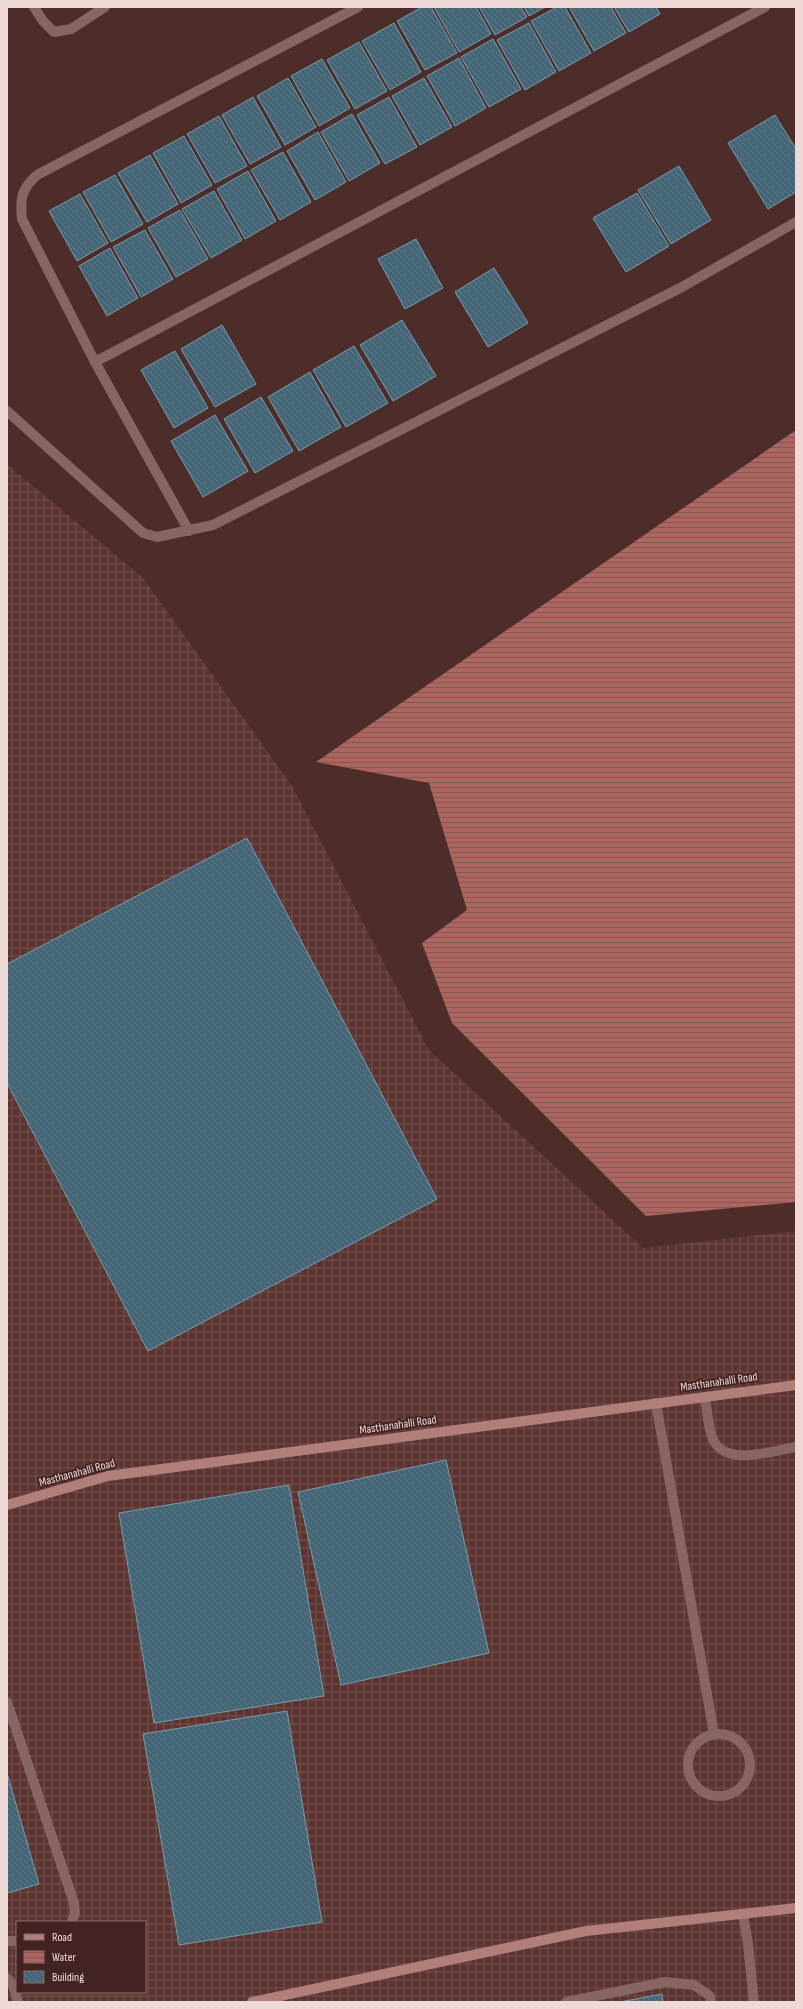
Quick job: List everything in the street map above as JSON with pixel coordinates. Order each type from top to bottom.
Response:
[{"type":"street","points":[[34,7],[54,32],[71,29],[105,7]]},
{"type":"street","points":[[189,531],[95,362],[22,219],[21,201],[27,184],[37,175],[358,7]]},
{"type":"street","points":[[95,362],[765,7]]},
{"type":"street","points":[[7,411],[143,533],[157,537],[189,531],[213,525],[675,290],[796,222]]},
{"type":"street","name":"Masthanahalli Road","points":[[7,1505],[108,1476],[796,1385]]},
{"type":"street","points":[[704,1397],[712,1437],[722,1451],[738,1456],[796,1446]]},
{"type":"street","points":[[656,1403],[714,1734]]},
{"type":"street","points":[[7,1702],[74,1903],[76,1913],[72,1921]]},
{"type":"street","points":[[714,1734],[733,1738],[741,1744],[746,1752],[749,1762],[749,1771],[740,1788],[732,1794],[711,1796],[701,1791],[694,1784],[689,1774],[688,1764],[690,1753],[700,1741],[714,1734]]},
{"type":"street","points":[[252,2002],[586,1931],[796,1908]]},
{"type":"street","points":[[743,1914],[748,1944],[754,2002]]},
{"type":"street","points":[[7,1978],[13,1984],[18,2002]]},
{"type":"street","points":[[566,2002],[665,1982],[694,1985],[710,1996],[711,2002]]},
{"type":"shaded area","points":[[7,464],[143,578],[292,786],[429,1050],[643,1248],[796,1231],[796,2002],[7,2002]]},
{"type":"water","points":[[796,430],[796,1202],[646,1216],[452,1023],[422,943],[467,910],[429,783],[316,762]]},
{"type":"building","points":[[422,7],[431,7],[457,53],[425,70],[397,21]]},
{"type":"building","points":[[434,7],[476,7],[491,34],[459,52]]},
{"type":"building","points":[[479,7],[521,7],[527,17],[495,35]]},
{"type":"building","points":[[524,7],[545,7],[529,16]]},
{"type":"building","points":[[557,7],[565,7],[591,53],[559,71],[531,21]]},
{"type":"building","points":[[569,7],[611,7],[626,33],[594,51]]},
{"type":"building","points":[[614,7],[656,7],[660,14],[629,32]]},
{"type":"building","points":[[394,23],[421,72],[390,90],[362,41]]},
{"type":"building","points":[[529,23],[556,72],[525,90],[497,40]]},
{"type":"building","points":[[493,39],[521,89],[489,107],[461,57]]},
{"type":"building","points":[[359,42],[387,91],[355,109],[327,60]]},
{"type":"building","points":[[459,58],[486,108],[455,126],[427,76]]},
{"type":"building","points":[[322,59],[350,108],[319,126],[291,76]]},
{"type":"building","points":[[288,78],[316,127],[285,145],[257,96]]},
{"type":"building","points":[[424,78],[452,127],[420,145],[392,96]]},
{"type":"building","points":[[253,97],[281,147],[250,164],[222,115]]},
{"type":"building","points":[[389,97],[417,147],[385,164],[357,115]]},
{"type":"building","points":[[352,114],[380,163],[349,181],[321,132]]},
{"type":"building","points":[[775,115],[796,149],[796,192],[768,209],[728,143]]},
{"type":"building","points":[[219,116],[247,166],[215,183],[187,134]]},
{"type":"building","points":[[318,132],[346,182],[315,200],[287,151]]},
{"type":"building","points":[[184,136],[212,185],[181,203],[153,153]]},
{"type":"building","points":[[283,152],[311,202],[280,220],[251,170]]},
{"type":"building","points":[[150,155],[178,204],[147,222],[118,173]]},
{"type":"building","points":[[679,166],[711,220],[671,244],[638,190]]},
{"type":"building","points":[[248,171],[276,221],[245,239],[217,189]]},
{"type":"building","points":[[115,175],[143,224],[111,242],[83,192]]},
{"type":"building","points":[[214,191],[242,240],[211,258],[182,209]]},
{"type":"building","points":[[637,193],[669,246],[626,272],[593,218]]},
{"type":"building","points":[[80,194],[108,243],[77,261],[49,211]]},
{"type":"building","points":[[180,210],[208,259],[176,277],[148,228]]},
{"type":"building","points":[[145,230],[173,279],[141,297],[113,247]]},
{"type":"building","points":[[416,239],[443,288],[405,309],[378,259]]},
{"type":"building","points":[[110,248],[138,298],[107,316],[79,266]]},
{"type":"building","points":[[494,268],[528,323],[488,347],[455,292]]},
{"type":"building","points":[[402,320],[436,376],[393,401],[360,345]]},
{"type":"building","points":[[222,325],[256,384],[215,407],[181,349]]},
{"type":"building","points":[[354,346],[388,403],[346,427],[313,370]]},
{"type":"building","points":[[175,351],[208,408],[174,428],[141,370]]},
{"type":"building","points":[[310,372],[341,427],[299,451],[268,397]]},
{"type":"building","points":[[261,397],[293,451],[255,473],[224,419]]},
{"type":"building","points":[[215,415],[248,471],[203,497],[171,441]]},
{"type":"building","points":[[247,838],[437,1199],[148,1351],[7,1083],[7,964]]},
{"type":"building","points":[[446,1460],[489,1653],[341,1685],[298,1492]]},
{"type":"building","points":[[289,1485],[324,1696],[154,1723],[119,1513]]},
{"type":"building","points":[[287,1711],[322,1922],[179,1945],[143,1734]]},
{"type":"building","points":[[7,1773],[39,1884],[7,1893]]},
{"type":"building","points":[[662,1994],[663,2002],[620,2002]]}]
